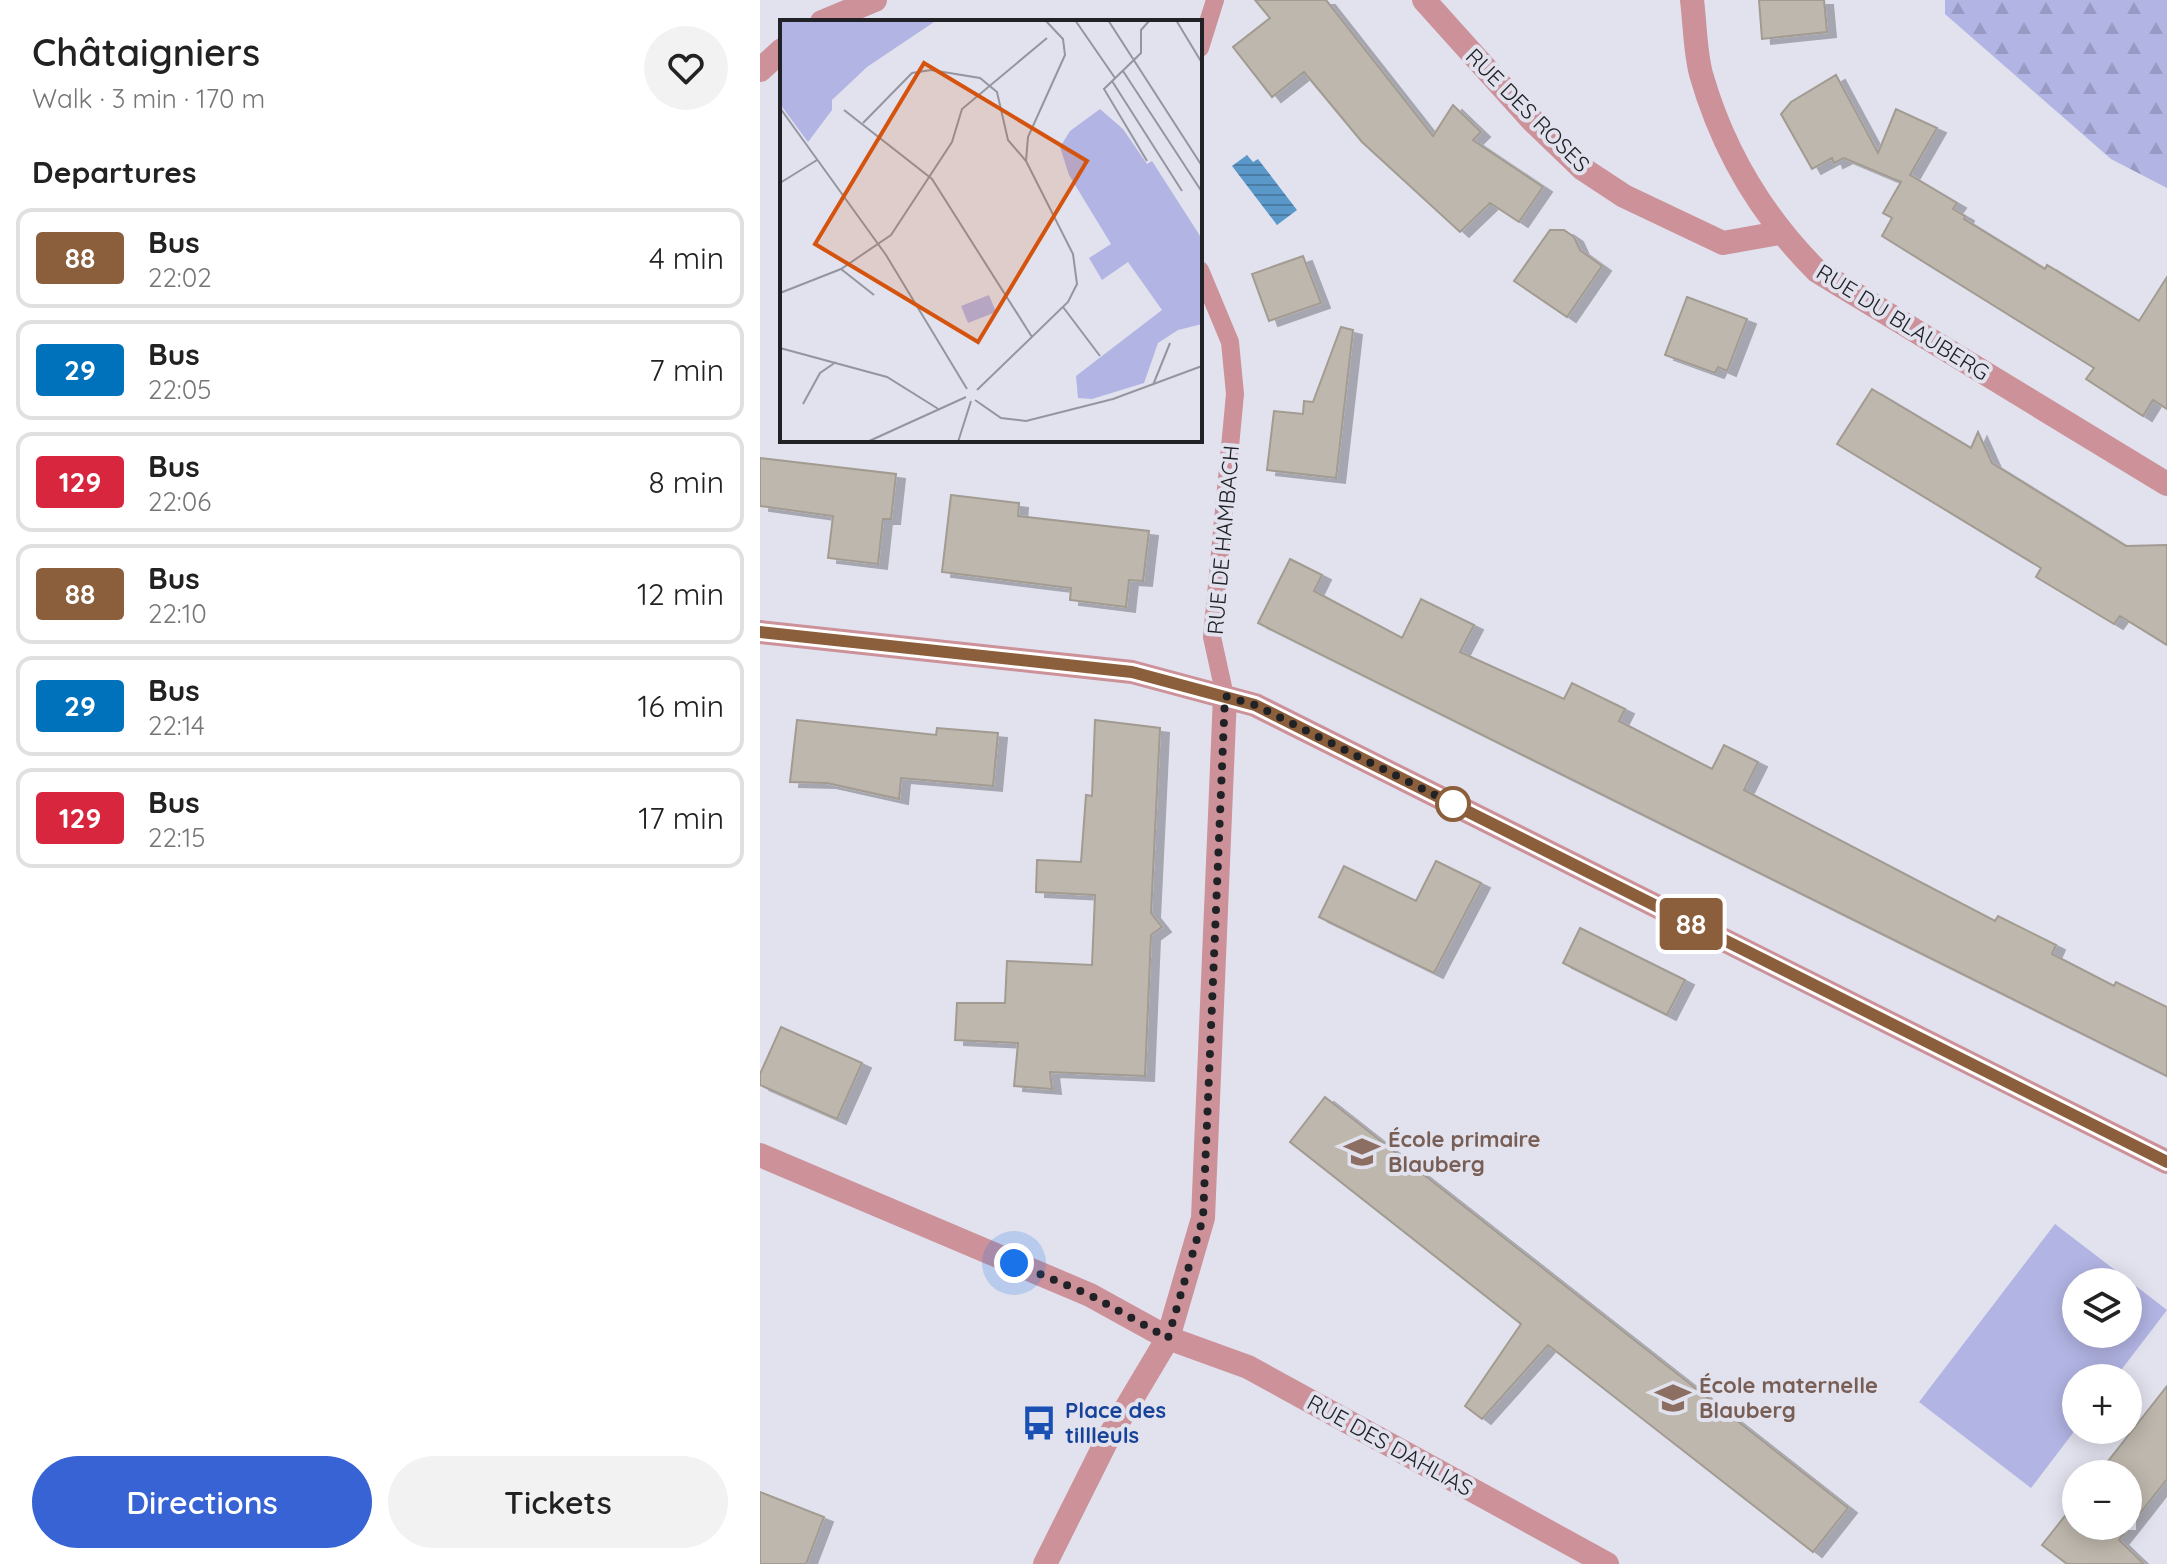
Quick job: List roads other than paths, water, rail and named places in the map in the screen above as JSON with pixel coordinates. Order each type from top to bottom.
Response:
[{"type":"street","points":[[827,20],[875,0]]},
{"type":"street","name":"RUE DES ROSES","points":[[1424,0],[1532,120],[1583,169],[1624,196],[1723,243],[1779,233]]},
{"type":"street","name":"RUE DU BLAUBERG","points":[[1692,0],[1701,72],[1738,171],[1779,233],[1817,271],[2167,484]]},
{"type":"street","points":[[760,70],[780,52]]},
{"type":"street","points":[[760,632],[1132,672],[1255,705],[2167,1162]]},
{"type":"street","name":"RUE DE HAMBACH","points":[[1045,1564],[1106,1442],[1168,1338],[1203,1218],[1225,696]]},
{"type":"street","name":"RUE DES DAHLIAS","points":[[760,1155],[1090,1295],[1168,1338],[1248,1367],[1607,1564]]},
{"type":"lane","points":[[1202,42],[1215,0]]},
{"type":"lane","name":"RUE DE HAMBACH","points":[[1202,275],[1230,342],[1235,394],[1212,637],[1225,696]]},
{"type":"place","name":"École primaire Blauberg","points":[[1362,1152]]},
{"type":"place","name":"École maternelle Blauberg","points":[[1673,1398]]},
{"type":"place","name":"Place des tillleuls","points":[[1039,1423]]}]
